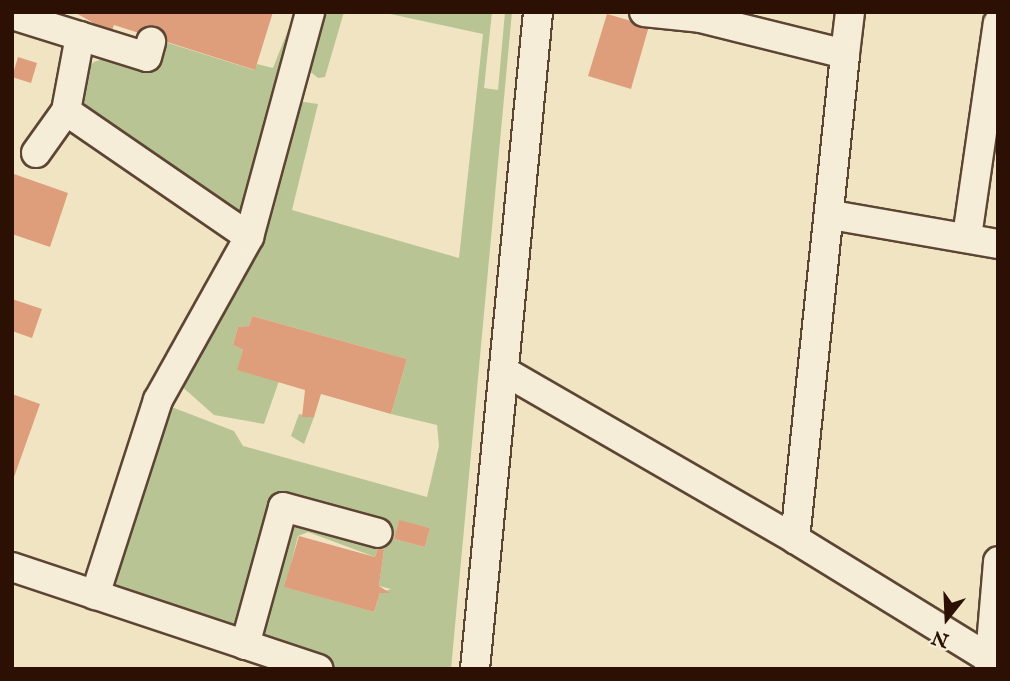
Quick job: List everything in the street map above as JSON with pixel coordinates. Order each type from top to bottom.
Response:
[{"type":"street","points":[[94,595],[158,400],[249,237],[310,12]]},
{"type":"street","points":[[475,669],[538,12]]},
{"type":"street","points":[[644,12],[700,18],[845,54]]},
{"type":"street","points":[[795,539],[832,215],[850,12]]},
{"type":"street","points":[[13,14],[120,40],[147,57],[151,41]]},
{"type":"street","points":[[967,237],[998,23]]},
{"type":"street","points":[[36,153],[66,111],[74,29]]},
{"type":"street","points":[[66,111],[249,237]]},
{"type":"street","points":[[832,215],[998,244]]},
{"type":"street","points":[[504,371],[795,539],[991,665],[998,561]]},
{"type":"street","points":[[245,645],[283,507],[378,533]]},
{"type":"street","points":[[12,567],[318,669]]},
{"type":"green space","points":[[320,12],[344,12],[325,77],[318,78],[306,68]]},
{"type":"green space","points":[[381,12],[492,12],[484,88],[498,90],[505,12],[512,12],[451,669],[338,669],[113,590],[110,580],[171,397],[297,101],[318,104],[292,210],[459,258],[483,34]],"holes":[[[252,316],[407,359],[391,414],[437,425],[439,446],[427,497],[243,446],[234,431],[169,406],[178,383],[214,415],[264,424],[279,381],[238,370],[243,350],[233,345],[238,327],[249,326]],[[399,521],[430,528],[425,547],[394,539]],[[308,532],[375,557],[378,548],[384,550],[379,586],[391,589],[380,593],[374,612],[285,587],[298,536]]]},
{"type":"green space","points":[[290,25],[293,31],[242,218],[82,113],[76,92],[82,72],[94,62],[159,40],[254,70],[257,64],[273,68]]},
{"type":"green space","points":[[299,414],[314,417],[304,444],[291,436]]},
{"type":"building","points":[[74,12],[273,12],[255,70],[114,25],[111,33]]},
{"type":"building","points":[[607,14],[649,26],[631,89],[588,76]]},
{"type":"building","points":[[18,57],[37,63],[31,83],[12,77]]},
{"type":"building","points":[[14,174],[68,193],[50,247],[12,234]]},
{"type":"building","points":[[12,299],[42,309],[32,338],[12,331]]},
{"type":"building","points":[[252,316],[407,359],[391,414],[321,394],[314,417],[302,417],[305,390],[237,370],[243,350],[233,345],[238,327],[249,326]]},
{"type":"building","points":[[12,394],[40,404],[13,480],[12,480]]},
{"type":"building","points":[[399,520],[430,528],[425,547],[394,539]]},
{"type":"building","points":[[299,536],[375,557],[378,548],[384,550],[379,586],[390,593],[380,593],[374,612],[284,587]]}]
